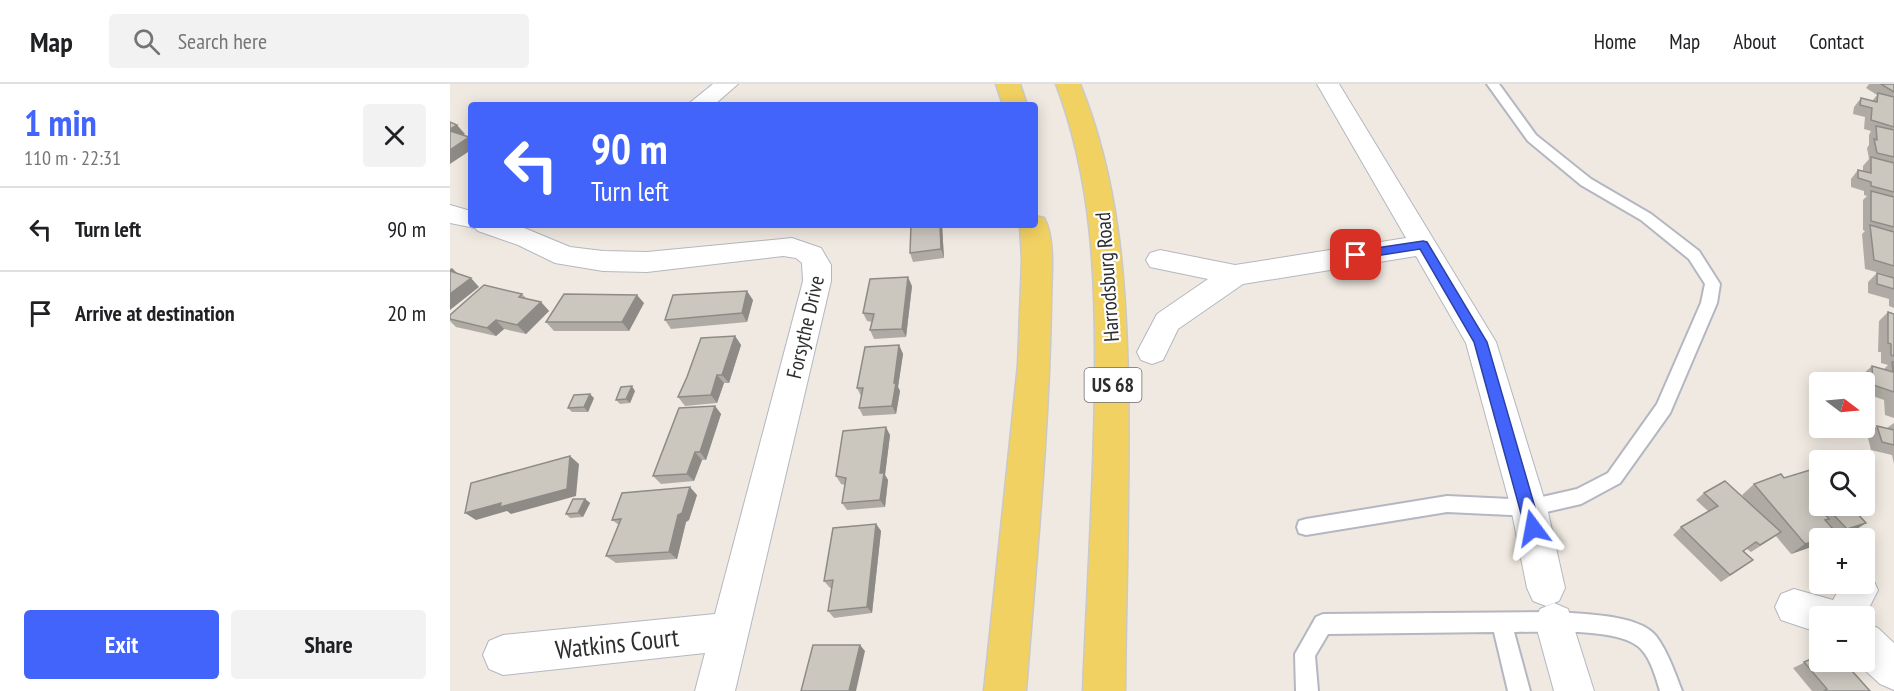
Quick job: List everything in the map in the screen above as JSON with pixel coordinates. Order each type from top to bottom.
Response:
[{"type":"main road","points":[[1008,84],[1014,102]]},
{"type":"main road","name":"Harrodsburg Road","points":[[1068,84],[1084,120],[1096,164],[1106,235],[1113,365],[1112,485],[1104,691]]},
{"type":"main road","points":[[1005,691],[1034,364],[1037,260],[1034,228]]},
{"type":"street","points":[[703,102],[726,84]]},
{"type":"street","points":[[1328,84],[1481,342],[1529,507],[1550,605],[1574,691]]},
{"type":"street","points":[[450,214],[468,219]]},
{"type":"street","name":"Forsythe Drive","points":[[512,228],[536,231],[565,256],[603,261],[647,262],[783,247],[804,250],[815,257],[819,268],[817,281],[715,691]]},
{"type":"street","points":[[1160,260],[1235,275],[1423,245]]},
{"type":"street","points":[[1152,352],[1167,322],[1235,275]]},
{"type":"street","name":"Watkins Court","points":[[503,654],[731,631]]},
{"type":"street","points":[[1875,652],[1894,670]]},
{"type":"lane","points":[[1306,526],[1447,504],[1529,507],[1581,496],[1614,478],[1664,408],[1708,303],[1713,284],[1694,255],[1646,217],[1586,182],[1532,138],[1493,84]]},
{"type":"lane","points":[[1307,691],[1305,654],[1323,624],[1502,623],[1550,605],[1620,627],[1648,641],[1663,669],[1671,691]]},
{"type":"lane","points":[[1502,623],[1519,691]]},
{"type":"building","points":[[1881,84],[1894,84],[1894,92]]},
{"type":"building","points":[[1878,93],[1894,97],[1894,127],[1871,120],[1872,108],[1860,105],[1861,98],[1877,102]]},
{"type":"building","points":[[450,122],[457,125],[450,129]]},
{"type":"building","points":[[1876,126],[1894,130],[1894,157],[1877,153],[1874,139],[1877,140]]},
{"type":"building","points":[[450,131],[468,137],[468,138],[450,150]]},
{"type":"building","points":[[1871,157],[1894,163],[1894,192],[1871,186],[1871,182],[1858,178],[1858,170],[1871,173]]},
{"type":"building","points":[[1871,191],[1894,197],[1894,227],[1871,221]]},
{"type":"building","points":[[1870,225],[1894,232],[1894,266],[1874,260]]},
{"type":"building","points":[[911,228],[940,228],[941,249],[910,253]]},
{"type":"building","points":[[450,271],[471,278],[450,294]]},
{"type":"building","points":[[1877,273],[1894,278],[1894,289],[1877,284]]},
{"type":"building","points":[[908,277],[902,329],[870,330],[874,314],[863,313],[870,279]]},
{"type":"building","points":[[484,285],[522,294],[519,297],[541,302],[517,325],[496,320],[487,328],[450,319],[450,315]]},
{"type":"building","points":[[747,291],[742,313],[665,320],[673,295]]},
{"type":"building","points":[[564,294],[637,295],[622,322],[546,322]]},
{"type":"building","points":[[1888,312],[1894,314],[1894,356],[1891,355],[1891,344],[1888,343]]},
{"type":"building","points":[[735,336],[722,375],[717,375],[711,395],[678,397],[701,338]]},
{"type":"building","points":[[899,345],[892,406],[859,408],[863,388],[857,388],[865,347]]},
{"type":"building","points":[[1892,362],[1894,362],[1894,392],[1875,386],[1875,372],[1872,372],[1872,366],[1893,372]]},
{"type":"building","points":[[632,386],[626,399],[616,400],[621,387]]},
{"type":"building","points":[[590,394],[584,407],[568,408],[574,395]]},
{"type":"building","points":[[715,406],[700,452],[695,452],[687,474],[653,476],[679,408]]},
{"type":"building","points":[[1877,426],[1894,430],[1894,445],[1882,442]]},
{"type":"building","points":[[886,427],[880,473],[884,473],[880,500],[842,503],[846,478],[836,476],[843,431]]},
{"type":"building","points":[[570,456],[567,489],[500,507],[501,503],[465,513],[471,483]]},
{"type":"building","points":[[1809,470],[1809,516],[1826,516],[1829,519],[1825,520],[1832,528],[1809,528],[1809,543],[1805,544],[1754,484],[1781,474],[1784,478]]},
{"type":"building","points":[[1725,481],[1781,532],[1760,545],[1756,542],[1743,551],[1753,560],[1730,575],[1681,527],[1718,506],[1704,493]]},
{"type":"building","points":[[690,487],[682,513],[678,515],[669,552],[606,556],[621,519],[612,520],[622,493]]},
{"type":"building","points":[[573,499],[585,499],[578,513],[566,514]]},
{"type":"building","points":[[1835,516],[1860,516],[1866,523],[1850,528],[1846,528]]},
{"type":"building","points":[[876,524],[867,607],[828,611],[833,580],[824,581],[833,528]]},
{"type":"building","points":[[813,645],[860,645],[849,691],[801,691]]},
{"type":"building","points":[[1813,672],[1853,672],[1870,691],[1824,691],[1827,689]]},
{"type":"route","points":[[1356,255],[1423,245],[1481,342],[1529,507],[1533,528]]}]
